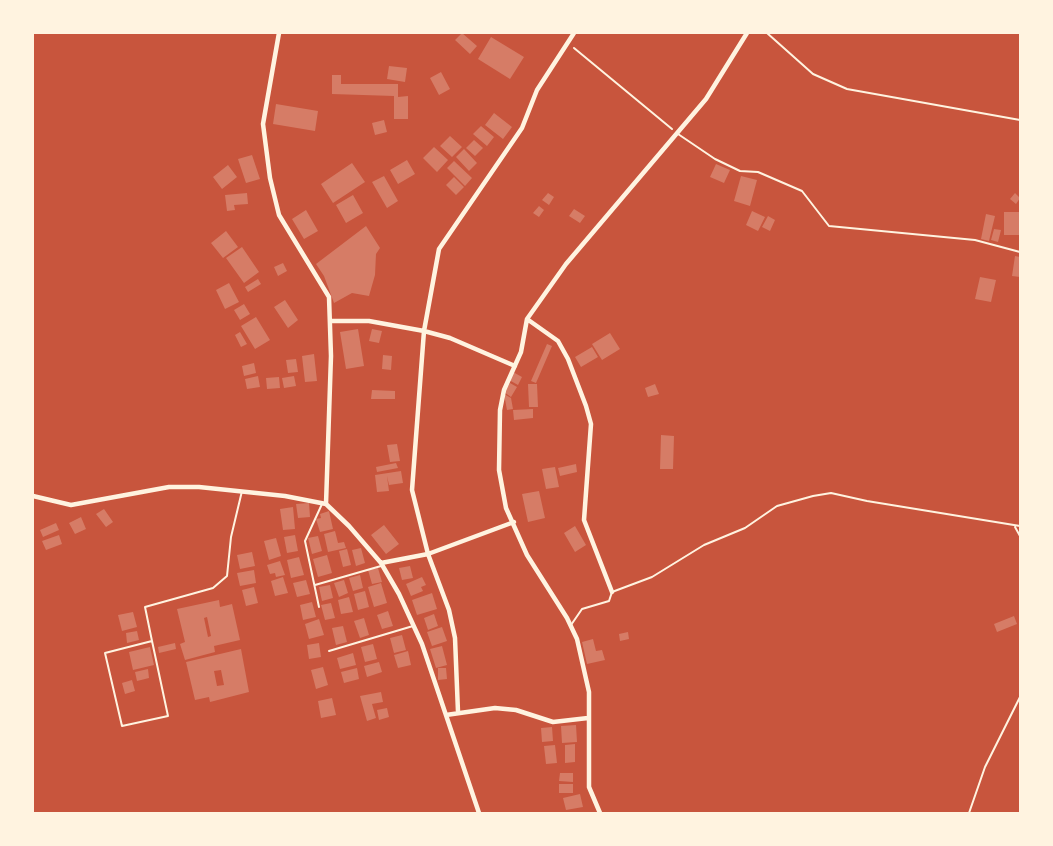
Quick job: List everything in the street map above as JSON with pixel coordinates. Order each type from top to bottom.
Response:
[{"type":"street","points":[[279,33],[263,124],[270,178],[279,215],[330,297],[324,504]]},
{"type":"street","points":[[458,712],[454,638],[449,610],[428,554],[412,490],[424,331],[439,249],[522,128],[537,90],[574,33]]},
{"type":"street","points":[[600,813],[589,787],[589,692],[577,639],[527,555],[506,508],[498,447],[500,410],[504,390],[521,352],[527,319],[566,264],[706,99],[747,33]]},
{"type":"street","points":[[527,319],[558,341],[568,359],[586,406],[591,424],[584,520],[612,592]]},
{"type":"street","points":[[331,321],[369,321],[424,331],[450,338],[515,366]]},
{"type":"street","points":[[33,496],[71,505],[169,487],[242,491],[324,504],[349,526],[381,564],[414,626],[479,813]]},
{"type":"street","points":[[381,564],[428,554],[514,522]]},
{"type":"street","points":[[446,715],[495,708],[516,710],[553,722],[588,718]]},
{"type":"lane","points":[[767,33],[813,74],[847,89],[1020,120]]},
{"type":"lane","points":[[678,134],[715,159],[740,171],[758,172],[802,191],[829,226],[975,240],[1020,252]]},
{"type":"lane","points":[[152,641],[105,653],[122,726],[168,716],[146,607],[213,588],[227,576],[231,537],[242,491]]},
{"type":"lane","points":[[570,625],[582,609],[609,602],[612,592],[652,577],[705,544],[745,528],[777,506],[831,493],[1015,527],[1020,526]]},
{"type":"lane","points":[[320,607],[304,541],[324,504]]},
{"type":"lane","points":[[1015,527],[1020,536]]},
{"type":"lane","points":[[315,585],[381,564]]},
{"type":"lane","points":[[329,651],[414,626]]},
{"type":"path","points":[[567,43],[678,134]]},
{"type":"path","points":[[969,813],[986,766],[1020,697]]},
{"type":"building","points":[[462,33],[477,46],[470,54],[455,40]]},
{"type":"building","points":[[491,37],[524,57],[510,79],[478,59]]},
{"type":"building","points":[[389,66],[407,68],[405,82],[387,79]]},
{"type":"building","points":[[441,72],[450,89],[439,95],[430,78]]},
{"type":"building","points":[[332,75],[341,75],[341,84],[398,84],[398,97],[408,96],[408,119],[394,119],[394,96],[332,94]]},
{"type":"building","points":[[276,104],[318,111],[315,131],[273,124]]},
{"type":"building","points":[[494,113],[512,127],[503,139],[485,125]]},
{"type":"building","points":[[384,120],[387,132],[375,135],[372,123]]},
{"type":"building","points":[[481,126],[494,137],[487,146],[473,134]]},
{"type":"building","points":[[450,136],[462,147],[452,157],[440,146]]},
{"type":"building","points":[[474,140],[483,148],[475,156],[466,148]]},
{"type":"building","points":[[434,147],[448,160],[437,172],[423,158]]},
{"type":"building","points":[[464,149],[477,163],[469,171],[456,157]]},
{"type":"building","points":[[252,155],[260,179],[246,183],[238,159]]},
{"type":"building","points":[[407,160],[415,174],[398,184],[390,170]]},
{"type":"building","points":[[454,161],[472,178],[465,186],[447,168]]},
{"type":"building","points":[[352,163],[365,182],[333,203],[321,184]]},
{"type":"building","points":[[716,164],[730,170],[724,183],[710,177]]},
{"type":"building","points":[[228,165],[237,177],[222,189],[213,177]]},
{"type":"building","points":[[384,176],[398,201],[387,208],[372,182]]},
{"type":"building","points":[[741,176],[757,180],[750,206],[734,201]]},
{"type":"building","points":[[454,177],[464,187],[456,195],[446,185]]},
{"type":"building","points":[[247,193],[248,204],[234,205],[235,210],[227,211],[225,195]]},
{"type":"building","points":[[548,193],[554,197],[549,205],[542,200]]},
{"type":"building","points":[[1015,193],[1020,198],[1016,204],[1010,199]]},
{"type":"building","points":[[353,195],[363,213],[346,223],[336,205]]},
{"type":"building","points":[[539,206],[544,210],[539,217],[533,213]]},
{"type":"building","points":[[574,209],[585,216],[580,223],[569,216]]},
{"type":"building","points":[[306,210],[318,231],[304,239],[292,219]]},
{"type":"building","points":[[752,211],[765,217],[758,231],[746,225]]},
{"type":"building","points":[[1004,212],[1020,212],[1020,235],[1004,235]]},
{"type":"building","points":[[986,214],[995,216],[989,241],[981,239]]},
{"type":"building","points":[[768,216],[775,220],[770,231],[762,227]]},
{"type":"building","points":[[366,226],[380,248],[376,254],[375,275],[369,296],[352,293],[334,303],[324,276],[316,264]]},
{"type":"building","points":[[994,229],[1001,230],[998,242],[991,240]]},
{"type":"building","points":[[226,231],[238,247],[223,258],[211,243]]},
{"type":"building","points":[[242,247],[259,272],[244,283],[226,258]]},
{"type":"building","points":[[1015,256],[1020,257],[1020,277],[1012,276]]},
{"type":"building","points":[[283,263],[287,271],[278,276],[274,267]]},
{"type":"building","points":[[980,277],[996,280],[991,302],[975,299]]},
{"type":"building","points":[[258,279],[261,284],[248,292],[245,287]]},
{"type":"building","points":[[229,283],[239,302],[225,309],[216,290]]},
{"type":"building","points":[[285,300],[298,320],[288,328],[274,307]]},
{"type":"building","points":[[244,304],[250,314],[240,320],[234,310]]},
{"type":"building","points":[[256,317],[270,340],[255,349],[241,326]]},
{"type":"building","points":[[358,329],[364,366],[346,369],[340,332]]},
{"type":"building","points":[[372,329],[382,331],[379,343],[369,341]]},
{"type":"building","points":[[240,332],[247,344],[241,347],[235,335]]},
{"type":"building","points":[[610,333],[620,349],[602,360],[592,344]]},
{"type":"building","points":[[547,344],[552,346],[536,383],[531,381]]},
{"type":"building","points":[[592,347],[598,357],[581,367],[575,357]]},
{"type":"building","points":[[314,354],[317,381],[305,382],[302,356]]},
{"type":"building","points":[[383,355],[392,356],[391,370],[382,369]]},
{"type":"building","points":[[296,359],[298,372],[288,373],[286,360]]},
{"type":"building","points":[[254,363],[256,373],[244,376],[242,366]]},
{"type":"building","points":[[513,372],[522,377],[518,385],[509,380]]},
{"type":"building","points":[[258,376],[260,387],[247,389],[245,379]]},
{"type":"building","points":[[294,376],[296,386],[284,388],[282,378]]},
{"type":"building","points":[[279,377],[280,388],[267,389],[266,378]]},
{"type":"building","points":[[510,383],[517,387],[511,397],[504,392]]},
{"type":"building","points":[[528,384],[537,384],[538,407],[529,407]]},
{"type":"building","points":[[655,384],[659,394],[648,397],[645,388]]},
{"type":"building","points":[[372,390],[395,391],[395,399],[371,399]]},
{"type":"building","points":[[504,394],[511,398],[513,409],[507,410]]},
{"type":"building","points":[[533,409],[533,418],[514,420],[513,410]]},
{"type":"building","points":[[661,435],[674,436],[673,469],[660,469]]},
{"type":"building","points":[[397,444],[400,461],[390,462],[387,445]]},
{"type":"building","points":[[396,463],[398,468],[377,472],[376,467]]},
{"type":"building","points":[[576,464],[577,472],[560,476],[558,468]]},
{"type":"building","points":[[555,467],[559,487],[546,489],[542,469]]},
{"type":"building","points":[[401,471],[403,483],[389,485],[387,476],[389,491],[377,492],[375,475]]},
{"type":"building","points":[[539,491],[545,518],[528,522],[522,494]]},
{"type":"building","points":[[309,503],[310,517],[298,518],[296,504]]},
{"type":"building","points":[[293,507],[295,529],[283,530],[280,509]]},
{"type":"building","points":[[104,509],[113,522],[106,527],[96,514]]},
{"type":"building","points":[[329,511],[333,529],[320,532],[316,519],[321,518],[320,514]]},
{"type":"building","points":[[81,517],[86,529],[75,534],[69,523]]},
{"type":"building","points":[[56,523],[59,530],[43,537],[40,530]]},
{"type":"building","points":[[384,525],[399,544],[386,554],[371,535]]},
{"type":"building","points":[[575,526],[586,545],[575,552],[564,533]]},
{"type":"building","points":[[335,531],[338,543],[344,542],[346,548],[328,552],[324,534]]},
{"type":"building","points":[[59,535],[62,544],[46,550],[42,541]]},
{"type":"building","points":[[295,535],[298,551],[287,553],[284,537]]},
{"type":"building","points":[[318,536],[322,551],[312,554],[308,538]]},
{"type":"building","points":[[276,538],[281,556],[269,560],[264,541]]},
{"type":"building","points":[[361,548],[365,563],[356,566],[352,550]]},
{"type":"building","points":[[347,549],[351,565],[343,567],[339,551]]},
{"type":"building","points":[[252,552],[255,566],[240,569],[237,555]]},
{"type":"building","points":[[327,555],[332,573],[318,577],[313,559]]},
{"type":"building","points":[[299,557],[304,575],[291,578],[287,560]]},
{"type":"building","points":[[280,561],[285,575],[276,577],[275,573],[270,574],[267,565]]},
{"type":"building","points":[[410,566],[413,578],[402,580],[399,568]]},
{"type":"building","points":[[378,568],[382,582],[372,584],[368,570]]},
{"type":"building","points":[[254,570],[256,583],[240,586],[237,573]]},
{"type":"building","points":[[360,575],[363,588],[353,591],[349,578]]},
{"type":"building","points":[[283,577],[288,593],[275,596],[271,581]]},
{"type":"building","points":[[422,577],[426,585],[421,587],[423,591],[411,596],[406,584]]},
{"type":"building","points":[[306,580],[310,594],[297,597],[293,583]]},
{"type":"building","points":[[344,580],[348,593],[339,597],[334,583]]},
{"type":"building","points":[[381,583],[387,603],[374,607],[368,587]]},
{"type":"building","points":[[330,585],[333,598],[322,601],[319,587]]},
{"type":"building","points":[[254,587],[258,603],[246,606],[242,590]]},
{"type":"building","points":[[365,591],[369,607],[358,610],[354,594]]},
{"type":"building","points":[[432,593],[437,609],[417,615],[412,600]]},
{"type":"building","points":[[349,597],[353,612],[341,614],[338,600]]},
{"type":"building","points":[[219,600],[220,607],[232,604],[240,640],[214,646],[215,652],[185,660],[180,644],[185,642],[177,609]],"holes":[[[207,617],[211,636],[208,637],[204,618]]]},
{"type":"building","points":[[312,602],[316,617],[303,620],[300,605]]},
{"type":"building","points":[[331,603],[335,618],[325,620],[321,605]]},
{"type":"building","points":[[388,611],[393,626],[382,629],[377,615]]},
{"type":"building","points":[[133,612],[137,627],[122,631],[118,615]]},
{"type":"building","points":[[434,614],[438,626],[428,630],[424,618]]},
{"type":"building","points":[[1014,616],[1017,624],[997,632],[994,624]]},
{"type":"building","points":[[364,618],[369,635],[360,638],[354,621]]},
{"type":"building","points":[[319,619],[324,635],[309,639],[305,624]]},
{"type":"building","points":[[343,626],[347,642],[336,645],[332,628]]},
{"type":"building","points":[[442,627],[447,641],[432,646],[427,632]]},
{"type":"building","points":[[137,631],[139,640],[127,643],[126,633]]},
{"type":"building","points":[[628,632],[629,639],[620,641],[619,634]]},
{"type":"building","points":[[402,635],[406,650],[394,653],[390,638]]},
{"type":"building","points":[[593,639],[596,651],[602,650],[605,660],[587,664],[582,642]]},
{"type":"building","points":[[175,643],[176,649],[159,653],[158,647]]},
{"type":"building","points":[[319,643],[321,657],[309,659],[307,645]]},
{"type":"building","points":[[373,644],[377,659],[365,662],[361,647]]},
{"type":"building","points":[[442,646],[447,665],[436,668],[430,649]]},
{"type":"building","points":[[150,647],[154,665],[133,670],[129,652]]},
{"type":"building","points":[[241,649],[249,692],[210,702],[209,697],[195,700],[186,662]],"holes":[[[221,670],[224,685],[217,686],[214,671]]]},
{"type":"building","points":[[408,651],[411,665],[398,668],[394,655]]},
{"type":"building","points":[[353,653],[356,665],[340,669],[337,658]]},
{"type":"building","points":[[379,662],[382,672],[367,677],[364,666]]},
{"type":"building","points":[[323,667],[328,685],[316,689],[311,670]]},
{"type":"building","points":[[357,668],[359,679],[344,683],[341,672]]},
{"type":"building","points":[[438,668],[446,668],[447,679],[438,680]]},
{"type":"building","points":[[148,669],[149,678],[137,681],[135,672]]},
{"type":"building","points":[[132,680],[135,691],[125,694],[122,683]]},
{"type":"building","points":[[381,692],[383,702],[372,704],[376,718],[367,721],[360,696]]},
{"type":"building","points":[[332,698],[336,715],[321,718],[318,701]]},
{"type":"building","points":[[387,708],[389,717],[379,720],[377,710]]},
{"type":"building","points":[[576,725],[577,742],[562,743],[561,726]]},
{"type":"building","points":[[552,727],[553,741],[542,742],[541,728]]},
{"type":"building","points":[[575,744],[575,762],[565,763],[565,745]]},
{"type":"building","points":[[555,745],[557,763],[546,764],[544,746]]},
{"type":"building","points":[[560,773],[573,773],[573,782],[559,781]]},
{"type":"building","points":[[559,784],[573,784],[573,793],[559,793]]},
{"type":"building","points":[[580,794],[583,807],[566,810],[563,798]]}]
